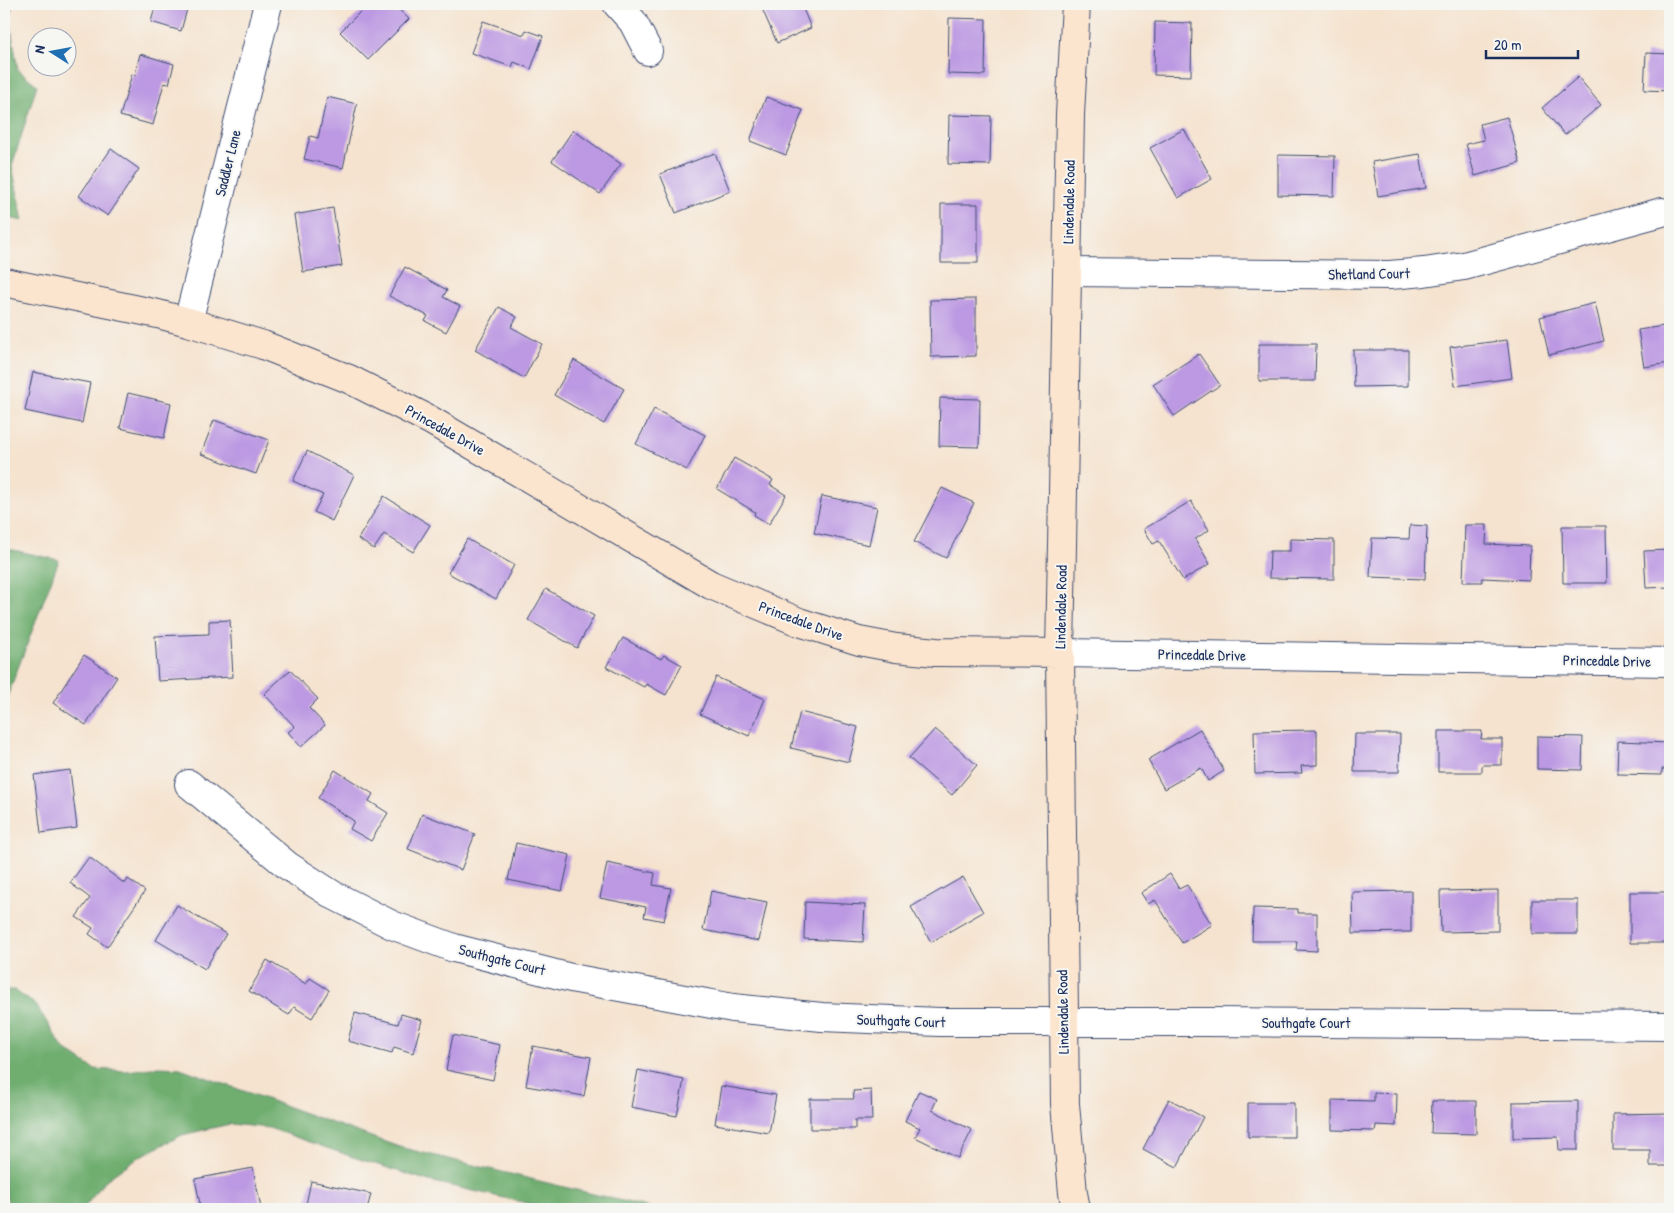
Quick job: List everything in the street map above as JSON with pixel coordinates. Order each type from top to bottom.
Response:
[{"type":"street","name":"Saddler Lane","points":[[188,322],[268,4]]},
{"type":"street","points":[[618,4],[633,22],[648,51]]},
{"type":"street","name":"Lindendale Road","points":[[1076,4],[1070,115],[1060,653],[1064,1104],[1076,1209]]},
{"type":"street","name":"Shetland Court","points":[[1068,272],[1390,275],[1424,272],[1464,266],[1662,212]]},
{"type":"street","name":"Princedale Drive","points":[[4,282],[188,322],[263,345],[348,379],[430,420],[712,584],[798,622],[859,640],[896,648],[936,652],[1670,662]]},
{"type":"street","name":"Southgate Court","points":[[189,784],[288,866],[333,895],[392,925],[454,948],[571,978],[733,1008],[832,1018],[939,1022],[1670,1026]]},
{"type":"green space","points":[[4,4],[12,4],[10,22],[18,70],[37,85],[12,166],[23,221],[4,217]]},
{"type":"green space","points":[[4,548],[59,560],[4,705]]},
{"type":"green space","points":[[4,990],[14,990],[36,1005],[63,1048],[94,1069],[127,1071],[159,1067],[180,1068],[399,1147],[655,1209],[553,1209],[429,1181],[269,1128],[230,1124],[182,1135],[137,1158],[106,1180],[83,1209],[9,1209],[4,1183]]},
{"type":"building","points":[[156,4],[183,4],[182,8],[187,9],[181,31],[151,22]]},
{"type":"building","points":[[368,4],[393,4],[409,19],[368,60],[340,32]]},
{"type":"building","points":[[760,4],[801,4],[811,28],[777,43]]},
{"type":"building","points":[[949,18],[986,19],[985,75],[948,74]]},
{"type":"building","points":[[483,21],[524,35],[526,30],[543,36],[531,69],[514,62],[512,67],[471,53]]},
{"type":"building","points":[[1155,22],[1192,23],[1191,76],[1154,75]]},
{"type":"building","points":[[1646,53],[1670,54],[1670,91],[1644,90]]},
{"type":"building","points":[[140,54],[174,64],[169,84],[164,83],[153,125],[120,116],[132,74],[135,75]]},
{"type":"building","points":[[1578,77],[1601,105],[1565,135],[1542,108]]},
{"type":"building","points":[[327,97],[357,104],[343,168],[304,159],[310,136],[318,138]]},
{"type":"building","points":[[766,97],[803,110],[786,155],[750,141]]},
{"type":"building","points":[[949,115],[991,116],[990,165],[948,164]]},
{"type":"building","points":[[1507,117],[1520,163],[1475,176],[1466,144],[1484,140],[1480,124]]},
{"type":"building","points":[[1184,129],[1212,179],[1178,198],[1150,148]]},
{"type":"building","points":[[573,130],[621,164],[600,194],[552,161]]},
{"type":"building","points":[[111,149],[139,169],[108,216],[79,196]]},
{"type":"building","points":[[715,153],[730,191],[676,213],[660,174]]},
{"type":"building","points":[[1420,154],[1426,188],[1378,196],[1372,162]]},
{"type":"building","points":[[1278,155],[1335,156],[1334,196],[1278,195]]},
{"type":"building","points":[[941,204],[978,204],[978,263],[941,263]]},
{"type":"building","points":[[333,208],[342,266],[303,272],[294,215]]},
{"type":"building","points":[[405,267],[447,290],[443,297],[460,306],[446,332],[425,321],[428,316],[389,296]]},
{"type":"building","points":[[976,299],[976,356],[931,357],[930,300]]},
{"type":"building","points":[[1595,303],[1604,341],[1549,355],[1540,317]]},
{"type":"building","points":[[499,307],[517,317],[511,327],[542,344],[524,378],[475,350]]},
{"type":"building","points":[[1670,325],[1670,363],[1644,367],[1638,330]]},
{"type":"building","points":[[1507,340],[1512,378],[1455,386],[1450,347]]},
{"type":"building","points":[[1259,344],[1316,344],[1315,381],[1259,381]]},
{"type":"building","points":[[1353,350],[1408,350],[1408,386],[1354,387]]},
{"type":"building","points":[[1199,354],[1220,385],[1174,416],[1153,384]]},
{"type":"building","points":[[574,360],[624,389],[604,424],[554,395]]},
{"type":"building","points":[[33,372],[90,383],[82,423],[25,411]]},
{"type":"building","points":[[128,393],[171,403],[164,438],[120,428]]},
{"type":"building","points":[[940,398],[980,399],[979,447],[939,446]]},
{"type":"building","points":[[654,409],[705,435],[687,470],[636,444]]},
{"type":"building","points":[[214,420],[269,440],[256,474],[201,454]]},
{"type":"building","points":[[307,451],[354,475],[332,521],[314,512],[323,495],[293,481]]},
{"type":"building","points":[[734,458],[773,480],[770,485],[786,495],[769,524],[754,515],[755,512],[717,489]]},
{"type":"building","points":[[942,488],[974,503],[946,558],[914,542]]},
{"type":"building","points":[[384,496],[430,525],[413,552],[384,534],[374,549],[358,539]]},
{"type":"building","points":[[822,496],[877,507],[869,545],[814,533]]},
{"type":"building","points":[[1191,501],[1209,530],[1195,539],[1210,564],[1183,580],[1159,541],[1153,544],[1144,529]]},
{"type":"building","points":[[1410,525],[1427,526],[1425,579],[1370,577],[1372,538],[1409,539]]},
{"type":"building","points":[[1465,525],[1487,525],[1486,544],[1530,546],[1529,580],[1482,578],[1482,582],[1463,582]]},
{"type":"building","points":[[1562,526],[1606,526],[1607,583],[1563,583]]},
{"type":"building","points":[[467,539],[514,565],[496,599],[448,573]]},
{"type":"building","points":[[1290,539],[1334,540],[1334,579],[1269,578],[1270,551],[1290,551]]},
{"type":"building","points":[[1670,550],[1670,587],[1646,588],[1644,551]]},
{"type":"building","points":[[546,589],[594,616],[577,648],[528,620]]},
{"type":"building","points":[[230,620],[233,677],[158,681],[155,636],[209,634],[209,621]]},
{"type":"building","points":[[623,638],[661,659],[664,655],[682,665],[666,695],[646,684],[644,687],[606,667]]},
{"type":"building","points":[[84,655],[117,677],[86,725],[53,703]]},
{"type":"building","points":[[290,670],[318,699],[309,708],[325,725],[301,747],[288,732],[295,727],[264,694]]},
{"type":"building","points":[[716,677],[765,699],[749,736],[700,714]]},
{"type":"building","points":[[800,712],[858,727],[849,762],[791,748]]},
{"type":"building","points":[[935,729],[977,765],[952,795],[909,758]]},
{"type":"building","points":[[1200,729],[1224,771],[1208,781],[1201,768],[1164,789],[1148,760]]},
{"type":"building","points":[[1317,730],[1317,765],[1301,766],[1302,773],[1255,774],[1254,731]]},
{"type":"building","points":[[1438,731],[1482,731],[1481,739],[1502,739],[1502,765],[1482,765],[1482,772],[1438,772]]},
{"type":"building","points":[[1355,734],[1400,734],[1399,772],[1354,772]]},
{"type":"building","points":[[1537,736],[1583,737],[1582,770],[1537,769]]},
{"type":"building","points":[[1618,741],[1670,743],[1670,769],[1662,769],[1662,775],[1617,774]]},
{"type":"building","points":[[70,770],[77,828],[41,833],[34,775]]},
{"type":"building","points":[[335,770],[373,794],[369,801],[388,813],[371,841],[350,829],[354,821],[318,798]]},
{"type":"building","points":[[422,814],[475,834],[461,870],[408,849]]},
{"type":"building","points":[[516,843],[570,855],[562,891],[508,880]]},
{"type":"building","points":[[89,857],[125,884],[128,879],[145,891],[107,947],[89,934],[93,928],[76,917],[90,898],[70,883]]},
{"type":"building","points":[[607,863],[655,873],[653,885],[671,888],[664,921],[644,917],[646,907],[600,898]]},
{"type":"building","points":[[1170,874],[1179,889],[1187,885],[1212,925],[1182,943],[1155,900],[1148,904],[1141,893]]},
{"type":"building","points":[[963,877],[983,912],[931,942],[911,907]]},
{"type":"building","points":[[1498,890],[1498,931],[1441,932],[1440,891]]},
{"type":"building","points":[[711,891],[767,902],[759,941],[703,930]]},
{"type":"building","points":[[1411,891],[1411,932],[1353,933],[1352,892]]},
{"type":"building","points":[[1630,892],[1670,892],[1670,943],[1630,943]]},
{"type":"building","points":[[1532,900],[1578,900],[1578,934],[1532,934]]},
{"type":"building","points":[[805,902],[865,905],[863,942],[804,939]]},
{"type":"building","points":[[177,905],[226,934],[205,969],[156,940]]},
{"type":"building","points":[[1253,908],[1298,909],[1298,913],[1317,913],[1317,951],[1296,950],[1297,941],[1252,941]]},
{"type":"building","points":[[267,960],[306,984],[310,978],[329,990],[312,1018],[294,1007],[289,1015],[249,991]]},
{"type":"building","points":[[355,1013],[398,1024],[401,1014],[422,1020],[413,1053],[394,1047],[392,1053],[348,1041]]},
{"type":"building","points":[[453,1035],[500,1045],[493,1080],[446,1070]]},
{"type":"building","points":[[533,1046],[591,1057],[584,1096],[526,1086]]},
{"type":"building","points":[[638,1070],[684,1080],[677,1116],[631,1107]]},
{"type":"building","points":[[721,1086],[776,1095],[769,1133],[715,1124]]},
{"type":"building","points":[[871,1090],[872,1120],[855,1120],[855,1129],[810,1129],[810,1099],[854,1099],[853,1091]]},
{"type":"building","points":[[919,1091],[937,1099],[932,1110],[972,1130],[958,1158],[915,1137],[920,1128],[905,1121]]},
{"type":"building","points":[[1374,1093],[1397,1094],[1396,1126],[1376,1125],[1375,1131],[1332,1130],[1332,1100],[1374,1101]]},
{"type":"building","points":[[1169,1099],[1203,1117],[1177,1167],[1143,1149]]},
{"type":"building","points":[[1432,1101],[1476,1101],[1476,1134],[1431,1133]]},
{"type":"building","points":[[1578,1101],[1578,1150],[1559,1150],[1558,1137],[1513,1138],[1513,1102]]},
{"type":"building","points":[[1248,1103],[1294,1103],[1294,1137],[1248,1137]]},
{"type":"building","points":[[1670,1113],[1670,1166],[1650,1166],[1650,1150],[1613,1150],[1613,1114]]},
{"type":"building","points":[[253,1168],[261,1208],[201,1209],[195,1179]]},
{"type":"building","points":[[311,1181],[371,1194],[367,1209],[305,1209]]}]
